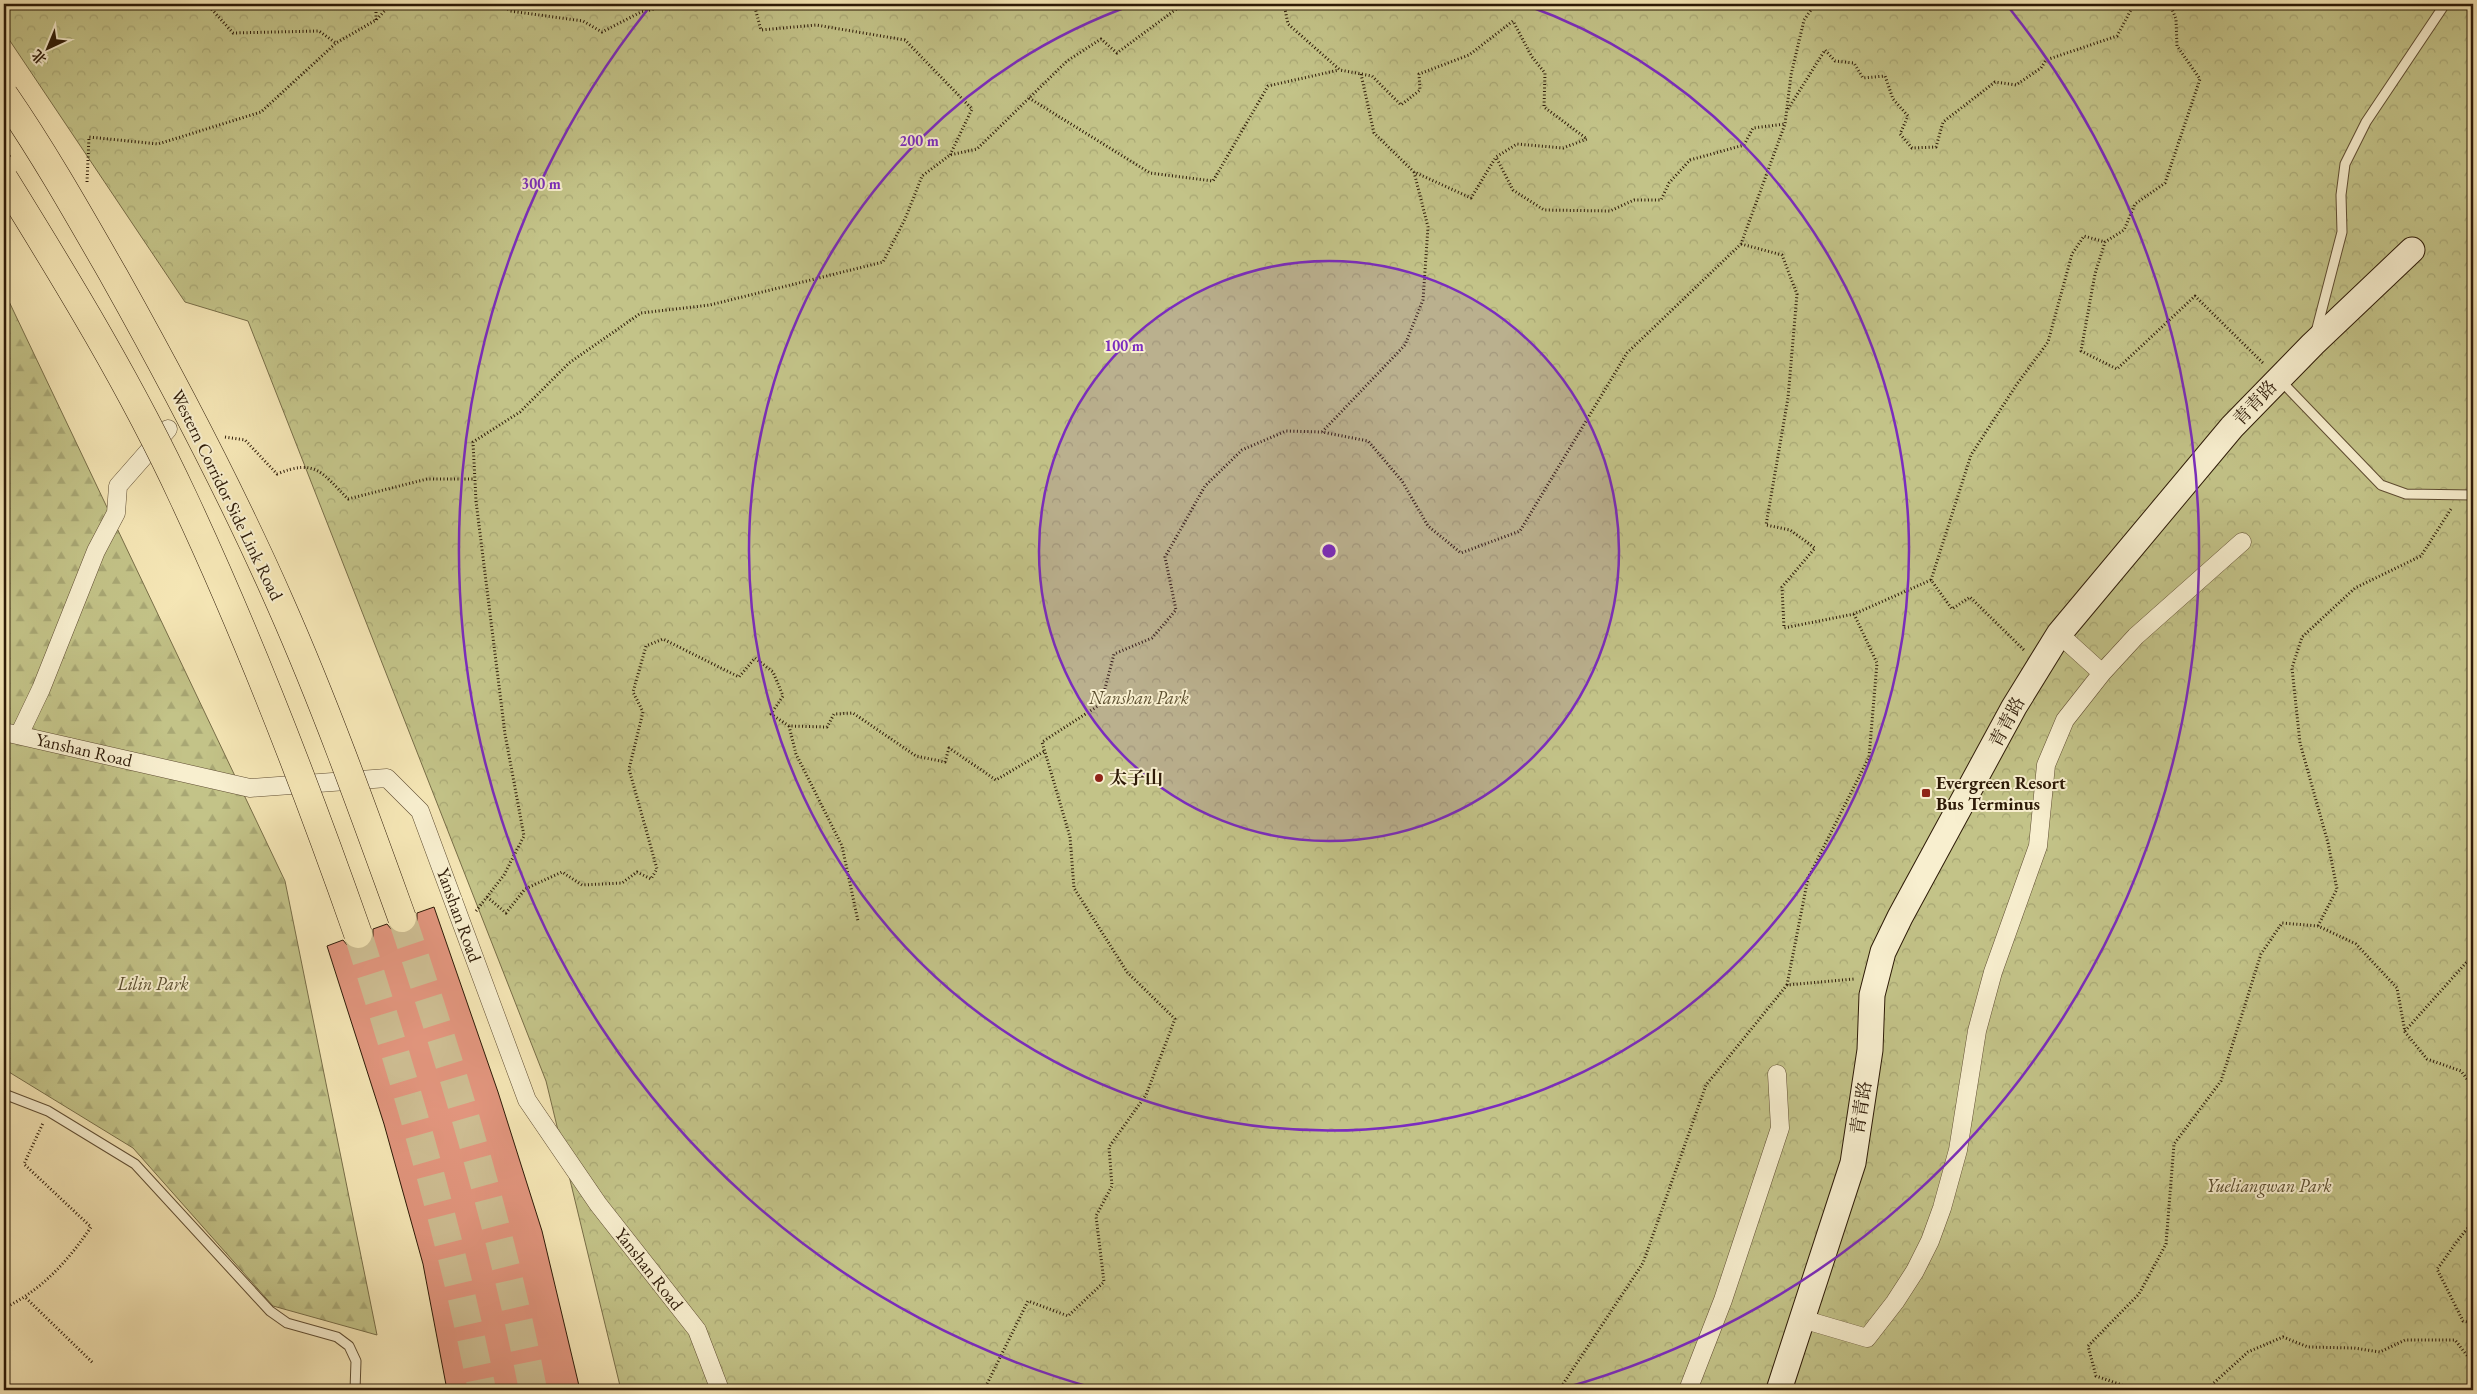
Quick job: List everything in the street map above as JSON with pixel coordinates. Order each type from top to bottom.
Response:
[{"type":"highway","name":"Western Corridor Side Link Road","points":[[4,95],[76,209],[128,301],[216,468],[280,604],[340,750],[402,918]]},
{"type":"highway","points":[[4,179],[112,360],[182,495],[246,638],[310,795],[358,934]]},
{"type":"street","name":"青青路","points":[[1778,1390],[1853,1163],[1870,1050],[1872,994],[1883,952],[1900,917],[2039,665],[2059,634],[2232,427],[2278,378],[2412,250]]},
{"type":"street","points":[[11,734],[41,689],[96,551],[116,513],[118,486],[168,428]]},
{"type":"street","points":[[1802,1319],[1867,1338],[1895,1302],[1930,1241],[1958,1150],[1977,1032],[1993,972],[2038,846],[2046,766],[2065,720],[2102,673],[2136,636],[2242,542]]},
{"type":"street","points":[[2059,634],[2102,673]]},
{"type":"street","name":"Yanshan Road","points":[[11,734],[250,788],[386,778],[420,811],[527,1100],[598,1204],[697,1330],[720,1390]]},
{"type":"street","points":[[1688,1390],[1723,1300],[1780,1128],[1777,1074]]},
{"type":"lane","points":[[2313,344],[2342,232],[2340,195],[2345,164],[2366,122],[2445,4]]},
{"type":"lane","points":[[2278,378],[2381,486],[2406,494],[2473,494]]},
{"type":"lane","points":[[4,1094],[48,1111],[135,1164],[270,1312],[288,1323],[337,1336],[349,1346],[356,1361],[355,1390]]},
{"type":"path","points":[[207,4],[232,33],[319,31],[336,43]]},
{"type":"path","points":[[376,4],[376,20]]},
{"type":"path","points":[[87,188],[89,137],[158,144],[260,112],[336,43],[376,20],[391,4]]},
{"type":"path","points":[[503,4],[510,11],[583,21],[602,32],[641,12],[676,4]]},
{"type":"path","points":[[754,4],[761,30],[816,25],[905,40],[972,109],[950,155]]},
{"type":"path","points":[[463,927],[504,875],[524,836],[505,734],[475,479],[473,442],[520,412],[570,363],[642,313],[710,306],[883,262],[905,219],[922,176],[950,155],[976,149],[1067,61],[1101,39],[1117,53],[1183,4]]},
{"type":"path","points":[[1284,4],[1288,24],[1340,70]]},
{"type":"path","points":[[984,1390],[1028,1301],[1068,1316],[1104,1282],[1096,1216],[1112,1186],[1109,1147],[1146,1095],[1175,1019],[1127,972],[1074,888],[1070,837],[1042,742],[1101,704],[1114,654],[1152,638],[1176,610],[1165,557],[1205,486],[1242,450],[1286,431],[1322,432],[1368,441],[1402,480],[1428,526],[1460,553],[1520,531],[1627,353],[1741,244],[1784,124],[1791,75],[1804,20],[1815,4]]},
{"type":"path","points":[[1786,112],[1825,50],[1835,61],[1854,63],[1863,78],[1885,76],[1893,99],[1908,116],[1900,134],[1912,148],[1936,147],[1943,122],[1996,82],[2016,85],[2041,68],[2046,60],[2117,36],[2132,8],[2141,4]]},
{"type":"path","points":[[2170,4],[2176,19],[2177,46],[2200,79],[2165,183],[2135,204],[2124,230],[2105,242],[2095,274],[2081,351],[2117,369],[2195,296],[2278,378]]},
{"type":"path","points":[[1029,98],[1150,173],[1213,181],[1268,86],[1340,70],[1372,76],[1401,105],[1420,90],[1419,74],[1469,55],[1513,21],[1532,57],[1545,73],[1544,106],[1587,139],[1563,148],[1516,144],[1496,157],[1471,198],[1414,172],[1374,133],[1361,74]]},
{"type":"path","points":[[1496,157],[1513,190],[1544,210],[1610,211],[1634,200],[1661,200],[1669,183],[1690,160],[1744,145],[1753,128],[1784,124]]},
{"type":"path","points":[[1322,432],[1406,345],[1423,300],[1428,227],[1414,172]]},
{"type":"path","points":[[1741,244],[1782,255],[1797,294],[1788,398],[1766,525],[1790,530],[1815,548],[1782,587],[1784,628],[1854,614],[1931,580],[1971,455],[2017,384],[2048,342],[2072,254],[2084,236],[2105,242]]},
{"type":"path","points":[[216,436],[245,440],[276,474],[295,466],[319,470],[348,499],[427,479],[475,479]]},
{"type":"path","points":[[2318,926],[2337,889],[2328,843],[2300,743],[2292,668],[2302,637],[2355,588],[2421,556],[2461,494]]},
{"type":"path","points":[[1931,580],[1952,609],[1970,597],[2039,665]]},
{"type":"path","points":[[1559,1390],[1643,1263],[1706,1084],[1787,985],[1808,878],[1869,757],[1877,663],[1854,614]]},
{"type":"path","points":[[488,897],[506,913],[524,889],[562,872],[582,885],[622,883],[637,872],[651,878],[657,869],[629,769],[643,712],[633,692],[636,675],[646,646],[663,639],[739,677],[755,658],[773,672],[783,696],[771,714],[789,726],[827,727],[834,714],[853,713],[916,756],[945,762],[950,748],[996,780],[1045,752]]},
{"type":"path","points":[[789,726],[796,754],[842,846],[858,920]]},
{"type":"path","points":[[2136,1390],[2096,1376],[2088,1346],[2139,1294],[2166,1244],[2174,1144],[2221,1081],[2261,954],[2282,922],[2318,926],[2356,944],[2397,988],[2405,1032],[2427,1059],[2461,1071],[2473,1087]]},
{"type":"path","points":[[2405,1032],[2473,955]]},
{"type":"path","points":[[1787,985],[1876,977]]},
{"type":"path","points":[[4,1308],[26,1298],[76,1250],[91,1227],[24,1164],[48,1111]]},
{"type":"path","points":[[2473,1224],[2464,1229],[2458,1242],[2438,1269],[2463,1321],[2473,1323]]},
{"type":"path","points":[[26,1298],[93,1363]]},
{"type":"path","points":[[2206,1390],[2248,1352],[2283,1337],[2308,1347],[2354,1348],[2380,1352],[2405,1340],[2455,1340],[2469,1358],[2473,1368]]},
{"type":"path","points":[[2469,1358],[2473,1353]]},
{"type":"green space","name":"Nanshan Park","points":[[4,4],[2473,4],[2473,1390],[621,1390],[546,1081],[248,321],[185,302],[4,32]]},
{"type":"green space","name":"Lilin Park","points":[[4,291],[285,881],[377,1335],[273,1306],[133,1148],[4,1069]]},
{"type":"building","points":[[434,907],[498,1092],[542,1231],[580,1390],[447,1390],[423,1264],[384,1124],[327,946],[343,940],[348,946],[355,949],[364,948],[370,944],[373,937],[373,929],[387,924],[392,930],[399,933],[407,933],[414,928],[417,921],[417,913]]},
{"type":"tunnel","points":[[402,918],[458,1093],[492,1211],[521,1330],[533,1390]]},
{"type":"tunnel","points":[[358,934],[393,1047],[442,1218],[482,1390]]},
{"type":"place","name":"太子山","points":[[1099,778]]},
{"type":"place","name":"Evergreen Resort Bus Terminus","points":[[1926,793]]},
{"type":"park label","name":"Yueliangwan Park","points":[[2269,1186]]}]
